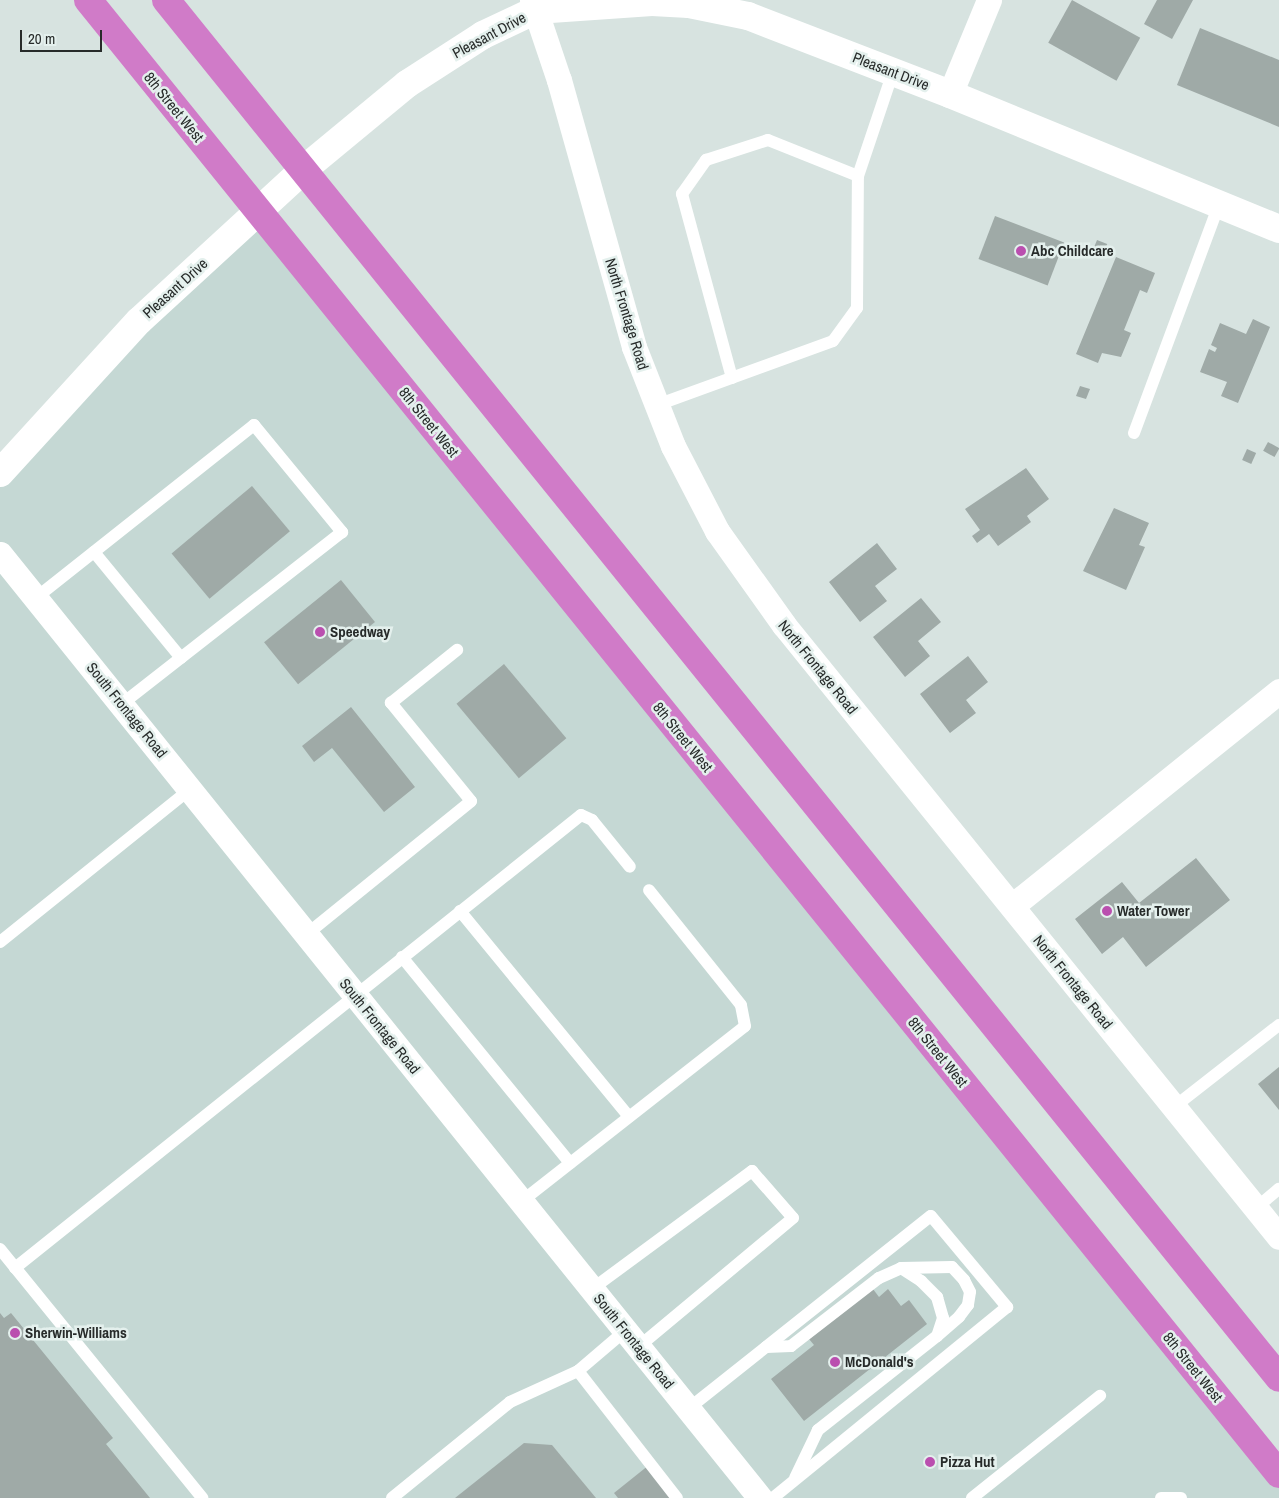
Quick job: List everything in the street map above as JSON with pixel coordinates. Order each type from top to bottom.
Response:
[{"type":"highway","name":"8th Street West","points":[[88,0],[1279,1474]]},
{"type":"highway","points":[[166,0],[1279,1378]]},
{"type":"street","points":[[950,94],[988,0]]},
{"type":"street","name":"Pleasant Drive","points":[[0,473],[139,321],[303,170],[407,84],[534,5],[652,2],[689,4],[748,16],[950,94],[1279,229]]},
{"type":"street","name":"North Frontage Road","points":[[534,5],[560,80],[634,347],[673,446],[717,532],[784,625],[1279,1237]]},
{"type":"street","name":"South Frontage Road","points":[[0,554],[37,597],[760,1498]]},
{"type":"street","points":[[1012,906],[1279,691]]},
{"type":"lane","points":[[657,405],[833,341],[857,308],[858,176],[894,72]]},
{"type":"lane","points":[[732,378],[682,194],[706,160],[768,140],[858,176]]},
{"type":"lane","points":[[1134,433],[1219,204]]},
{"type":"lane","points":[[37,597],[254,425],[342,532],[122,704]]},
{"type":"lane","points":[[94,552],[181,658]]},
{"type":"lane","points":[[307,934],[471,801],[391,703],[457,650]]},
{"type":"lane","points":[[0,942],[190,789]]},
{"type":"lane","points":[[16,1268],[402,956],[581,815],[592,820],[630,867]]},
{"type":"lane","points":[[522,1202],[745,1026],[741,1005],[649,890]]},
{"type":"lane","points":[[460,911],[629,1117]]},
{"type":"lane","points":[[402,956],[570,1163]]},
{"type":"lane","points":[[1174,1107],[1279,1025]]},
{"type":"lane","points":[[392,1498],[510,1402],[578,1370],[632,1338],[793,1218],[752,1171],[592,1289]]},
{"type":"lane","points":[[1256,1208],[1279,1189]]},
{"type":"lane","points":[[688,1409],[931,1216],[1007,1307],[773,1498]]},
{"type":"lane","points":[[0,1249],[202,1498]]},
{"type":"lane","points":[[766,1347],[791,1346],[879,1278],[901,1268],[952,1267],[964,1280],[970,1292],[968,1305],[959,1317],[818,1430],[792,1482]]},
{"type":"lane","points":[[901,1268],[921,1281],[937,1297],[943,1318],[937,1336]]},
{"type":"lane","points":[[578,1370],[677,1498]]},
{"type":"lane","points":[[972,1498],[1100,1396]]},
{"type":"lane","points":[[1161,1498],[1181,1498]]},
{"type":"shaded area","points":[[259,212],[1279,1474],[1279,1498],[0,1498],[0,473]]},
{"type":"building","points":[[1072,0],[1140,38],[1116,81],[1048,43]]},
{"type":"building","points":[[1157,0],[1193,0],[1172,39],[1144,24]]},
{"type":"building","points":[[1200,28],[1279,60],[1279,127],[1177,85]]},
{"type":"building","name":"Abc Childcare","points":[[995,216],[1064,243],[1048,285],[979,259]]},
{"type":"building","points":[[1097,240],[1107,244],[1103,253],[1093,249]]},
{"type":"building","points":[[1116,257],[1155,273],[1147,293],[1140,290],[1124,330],[1131,333],[1121,357],[1102,353],[1098,363],[1076,354]]},
{"type":"building","points":[[1253,319],[1270,327],[1238,403],[1221,396],[1227,382],[1200,372],[1209,349],[1215,352],[1217,348],[1211,345],[1220,323],[1246,334]]},
{"type":"building","points":[[1080,386],[1090,389],[1086,399],[1076,396]]},
{"type":"building","points":[[1268,442],[1279,448],[1275,457],[1263,451]]},
{"type":"building","points":[[1247,449],[1256,453],[1251,464],[1242,460]]},
{"type":"building","points":[[1026,468],[1049,499],[1027,516],[1031,522],[998,546],[989,534],[977,543],[972,536],[980,530],[965,509]]},
{"type":"building","points":[[252,486],[290,531],[209,599],[172,553]]},
{"type":"building","points":[[1114,508],[1149,523],[1139,545],[1145,547],[1126,590],[1083,571]]},
{"type":"building","points":[[877,543],[897,569],[875,586],[887,601],[860,622],[829,582]]},
{"type":"building","name":"Speedway","points":[[341,580],[375,622],[298,684],[264,642]]},
{"type":"building","points":[[921,598],[941,622],[918,641],[930,656],[905,677],[873,637]]},
{"type":"building","points":[[968,656],[988,682],[966,700],[976,713],[950,733],[920,694]]},
{"type":"building","points":[[504,664],[566,738],[519,778],[457,704]]},
{"type":"building","points":[[351,707],[415,787],[384,812],[332,748],[314,762],[302,746]]},
{"type":"building","points":[[1196,858],[1230,900],[1146,967],[1123,937],[1102,954],[1075,919],[1122,882],[1139,903]]},
{"type":"building","points":[[1279,1067],[1279,1110],[1258,1084]]},
{"type":"building","name":"McDonald's","points":[[873,1289],[879,1297],[888,1289],[901,1306],[909,1300],[927,1324],[804,1421],[771,1379],[814,1345],[809,1339]]},
{"type":"building","points":[[0,1313],[4,1318],[11,1313],[113,1438],[106,1444],[150,1498],[0,1498]]},
{"type":"building","points":[[524,1443],[552,1445],[596,1498],[455,1498]]},
{"type":"building","points":[[649,1465],[675,1498],[618,1498],[614,1493]]},
{"type":"place","name":"Abc Childcare","points":[[1021,251]]},
{"type":"place","name":"Speedway","points":[[320,632]]},
{"type":"place","name":"Water Tower","points":[[1107,911]]},
{"type":"place","name":"Sherwin-Williams","points":[[15,1333]]},
{"type":"place","name":"McDonald's","points":[[835,1362]]},
{"type":"place","name":"Pizza Hut","points":[[930,1462]]}]
